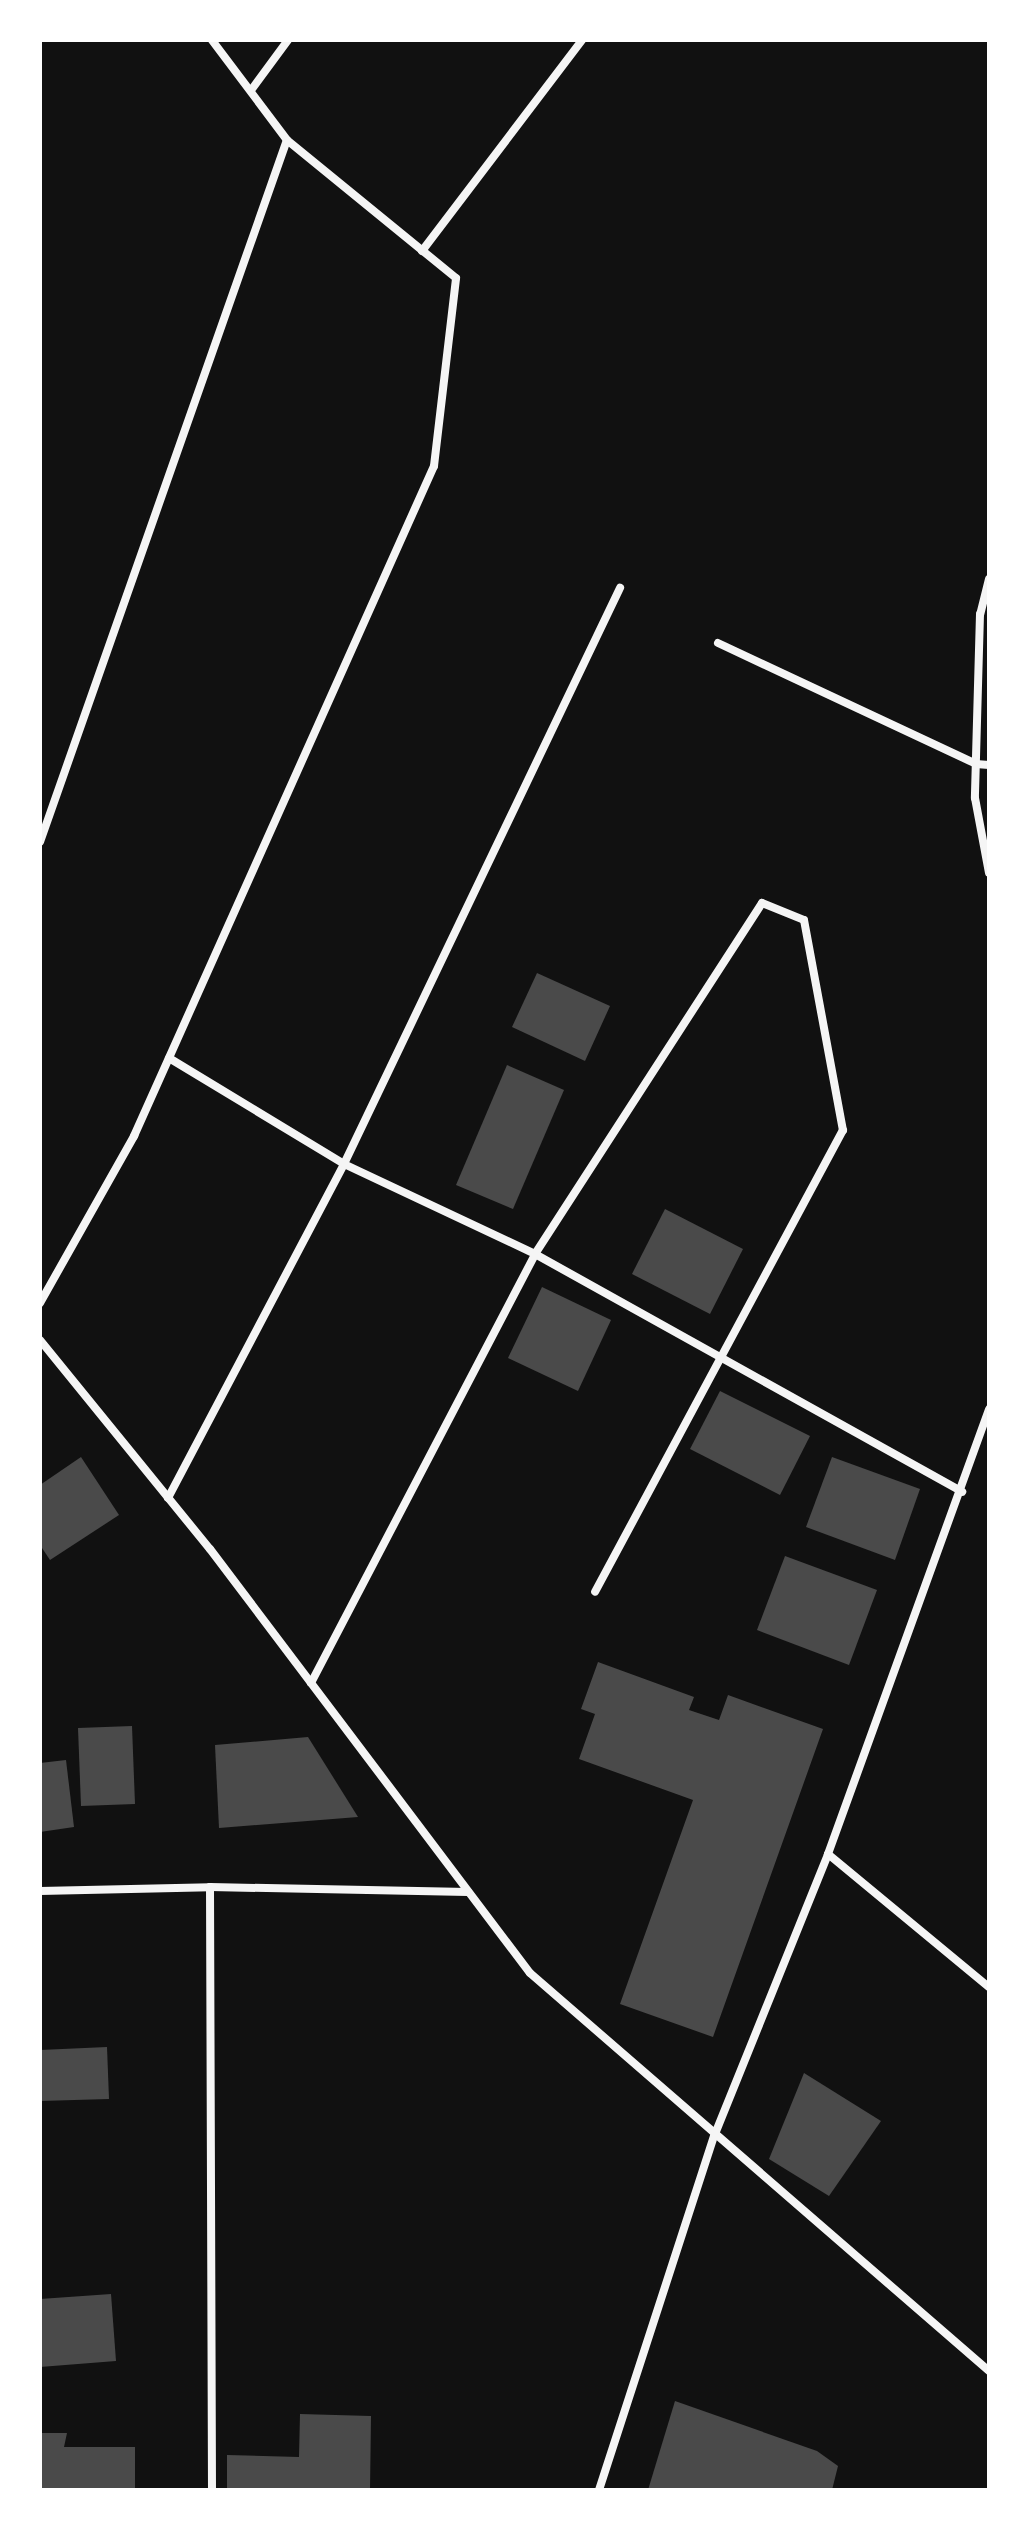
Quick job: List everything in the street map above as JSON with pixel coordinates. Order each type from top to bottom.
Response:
[{"type":"street","points":[[40,1303],[134,1136],[434,466],[456,278],[287,140],[252,89],[212,40]]},
{"type":"street","points":[[252,89],[288,40]]},
{"type":"street","points":[[422,251],[582,40]]},
{"type":"street","points":[[40,842],[287,140]]},
{"type":"street","points":[[989,579],[980,614],[975,798],[989,873]]},
{"type":"street","points":[[168,1498],[344,1164],[620,588]]},
{"type":"street","points":[[718,643],[976,764],[989,765]]},
{"type":"street","points":[[311,1683],[535,1254],[762,903],[804,920],[843,1130],[595,1592]]},
{"type":"street","points":[[169,1058],[344,1164],[535,1254],[962,1492]]},
{"type":"street","points":[[40,1340],[168,1498],[530,1973],[989,2371]]},
{"type":"street","points":[[599,2490],[715,2134],[828,1854],[962,1492],[989,1409]]},
{"type":"street","points":[[828,1854],[989,1987]]},
{"type":"street","points":[[40,1891],[210,1887],[468,1892]]},
{"type":"street","points":[[210,1887],[212,2490]]},
{"type":"building","points":[[537,973],[610,1006],[585,1061],[512,1027]]},
{"type":"building","points":[[507,1065],[564,1090],[513,1209],[456,1185]]},
{"type":"building","points":[[665,1209],[743,1249],[710,1314],[632,1274]]},
{"type":"building","points":[[542,1287],[611,1320],[578,1391],[508,1358]]},
{"type":"building","points":[[720,1391],[810,1436],[780,1495],[690,1449]]},
{"type":"building","points":[[81,1457],[119,1515],[50,1560],[40,1545],[40,1485]]},
{"type":"building","points":[[832,1457],[920,1489],[895,1560],[806,1527]]},
{"type":"building","points":[[785,1556],[877,1590],[849,1665],[757,1630]]},
{"type":"building","points":[[598,1662],[694,1697],[689,1710],[719,1720],[728,1695],[823,1729],[713,2037],[620,2004],[693,1800],[579,1759],[595,1714],[581,1709]]},
{"type":"building","points":[[132,1726],[135,1804],[81,1806],[78,1728]]},
{"type":"building","points":[[308,1737],[358,1817],[219,1828],[215,1745]]},
{"type":"building","points":[[66,1760],[74,1827],[40,1832],[40,1763]]},
{"type":"building","points":[[107,2047],[109,2099],[40,2101],[40,2050]]},
{"type":"building","points":[[804,2073],[881,2121],[829,2196],[769,2159]]},
{"type":"building","points":[[111,2294],[116,2361],[40,2367],[40,2299]]},
{"type":"building","points":[[675,2401],[817,2451],[838,2466],[832,2490],[648,2490]]},
{"type":"building","points":[[300,2414],[371,2416],[370,2490],[227,2490],[227,2455],[299,2457]]},
{"type":"building","points":[[40,2433],[67,2433],[64,2447],[135,2447],[135,2490],[40,2490]]}]
